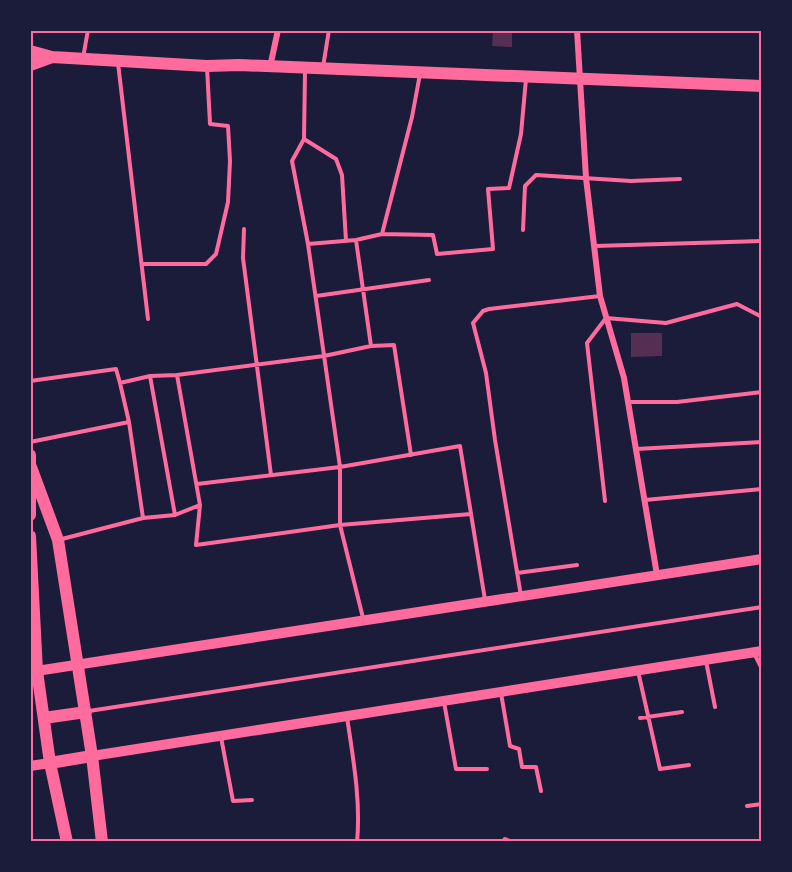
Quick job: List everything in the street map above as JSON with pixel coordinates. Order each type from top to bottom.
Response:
[{"type":"main road","points":[[30,51],[52,57],[207,66],[240,65],[762,86]]},
{"type":"main road","points":[[30,65],[52,57]]},
{"type":"main road","points":[[30,461],[30,515]]},
{"type":"main road","points":[[30,461],[58,540],[86,712],[102,842]]},
{"type":"main road","points":[[30,536],[34,672],[67,842]]},
{"type":"main road","points":[[44,718],[86,712]]},
{"type":"main road","points":[[50,763],[92,756]]},
{"type":"street","points":[[270,67],[279,30]]},
{"type":"street","points":[[577,30],[586,178],[600,296],[624,378],[657,575]]},
{"type":"street","points":[[34,672],[762,559]]},
{"type":"street","points":[[92,756],[758,652]]},
{"type":"street","points":[[30,766],[50,763]]},
{"type":"lane","points":[[83,59],[88,30]]},
{"type":"lane","points":[[323,68],[330,30]]},
{"type":"lane","points":[[118,60],[148,319]]},
{"type":"lane","points":[[143,264],[206,264],[216,254],[228,202],[230,161],[228,126],[210,124],[207,66]]},
{"type":"lane","points":[[305,68],[304,139],[292,161],[308,244],[340,466],[340,525],[364,622]]},
{"type":"lane","points":[[382,234],[421,72]]},
{"type":"lane","points":[[308,244],[356,240],[382,234],[433,235],[437,254],[494,249],[488,189],[509,188],[520,134],[526,76]]},
{"type":"lane","points":[[304,139],[336,159],[342,175],[346,241]]},
{"type":"lane","points":[[523,230],[525,186],[536,175],[632,181],[680,179]]},
{"type":"lane","points":[[244,229],[243,258],[271,475]]},
{"type":"lane","points":[[356,240],[371,346]]},
{"type":"lane","points":[[594,246],[762,241]]},
{"type":"lane","points":[[315,296],[429,280]]},
{"type":"lane","points":[[521,597],[486,373],[474,323],[483,311],[489,309],[600,296]]},
{"type":"lane","points":[[605,501],[587,343],[606,318],[666,323],[737,304],[760,315],[762,310]]},
{"type":"lane","points":[[120,383],[150,376],[177,375],[324,357],[371,346],[394,345],[411,454]]},
{"type":"lane","points":[[30,381],[116,369],[129,422],[143,518]]},
{"type":"lane","points":[[177,375],[200,505],[196,545],[340,525],[471,514]]},
{"type":"lane","points":[[150,376],[175,515]]},
{"type":"lane","points":[[628,402],[677,402],[762,392]]},
{"type":"lane","points":[[30,442],[129,422]]},
{"type":"lane","points":[[636,449],[762,442]]},
{"type":"lane","points":[[197,484],[340,466],[460,446],[486,603]]},
{"type":"lane","points":[[645,500],[762,489]]},
{"type":"lane","points":[[58,540],[143,518],[175,515],[200,505]]},
{"type":"lane","points":[[518,573],[577,565]]},
{"type":"lane","points":[[86,712],[762,607]]},
{"type":"lane","points":[[758,652],[762,669]]},
{"type":"lane","points":[[706,660],[715,706]]},
{"type":"lane","points":[[638,671],[660,770],[689,765]]},
{"type":"lane","points":[[501,692],[510,746],[519,749],[522,767],[536,767],[541,791]]},
{"type":"lane","points":[[444,701],[456,769],[487,769]]},
{"type":"lane","points":[[640,718],[682,712]]},
{"type":"lane","points":[[346,716],[354,769],[357,842]]},
{"type":"lane","points":[[221,736],[233,801],[252,801]]},
{"type":"lane","points":[[747,806],[762,804]]},
{"type":"lane","points":[[502,842],[505,839],[512,842]]},
{"type":"building","points":[[493,30],[512,30],[512,47],[492,46]]},
{"type":"building","points":[[631,333],[662,333],[662,356],[631,357]]}]
